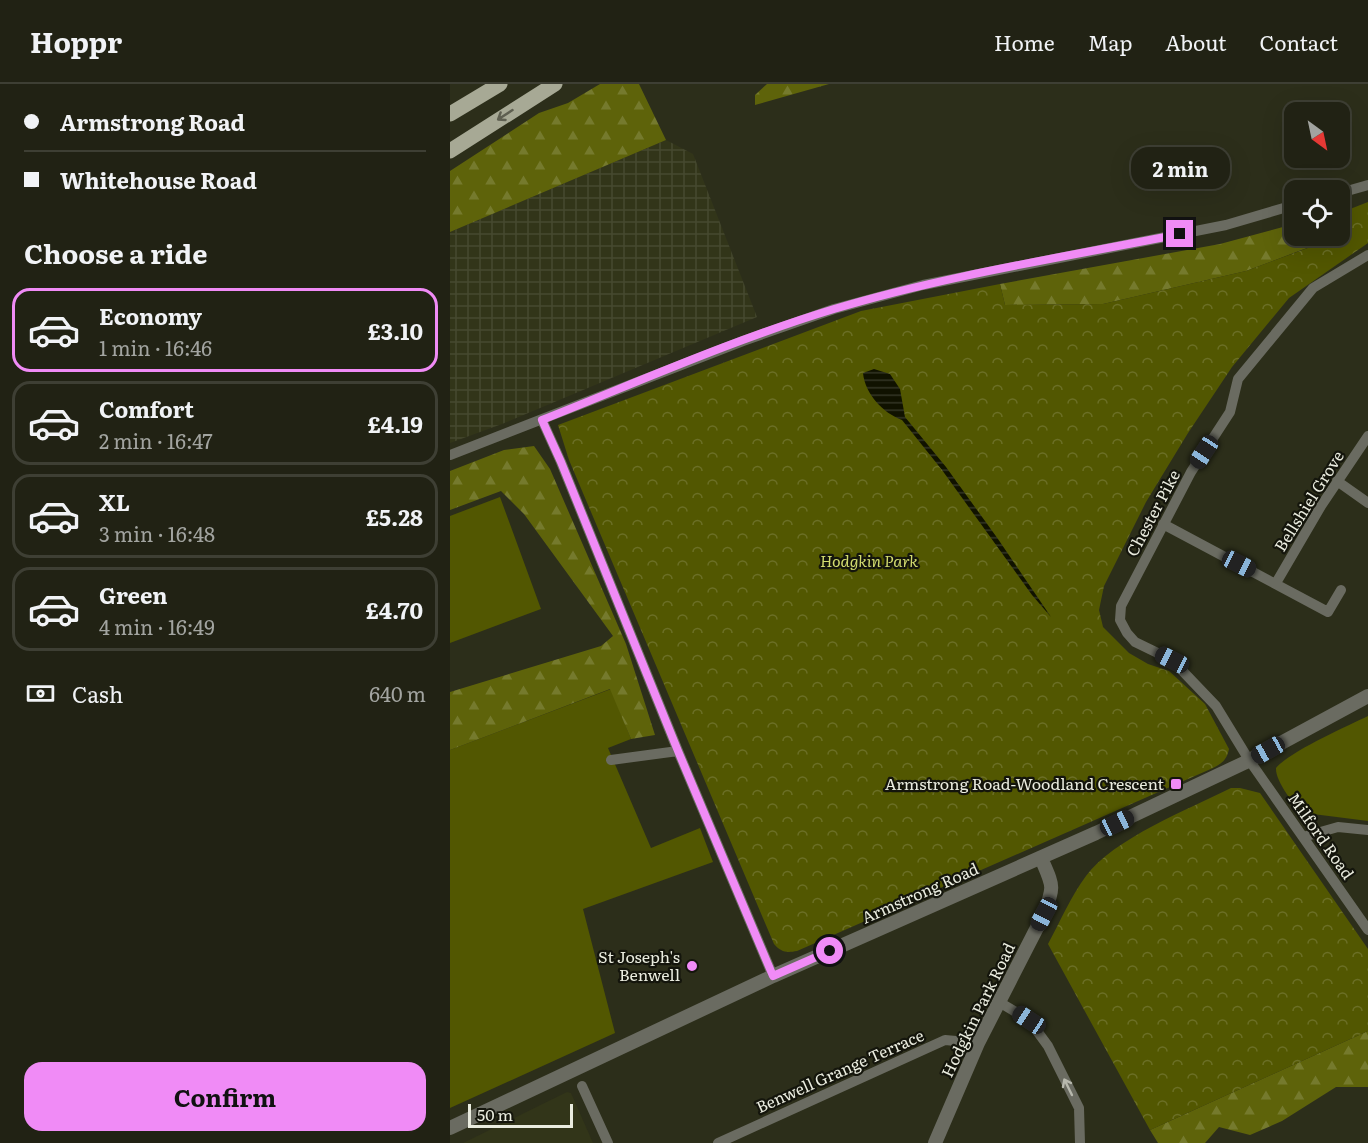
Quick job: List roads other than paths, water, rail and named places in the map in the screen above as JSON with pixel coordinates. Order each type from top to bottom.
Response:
[{"type":"main road","points":[[450,114],[500,84]]},
{"type":"main road","points":[[450,151],[555,84]]},
{"type":"street","points":[[1350,190],[1368,184]]},
{"type":"street","points":[[450,455],[743,341],[834,309],[923,285],[1226,225],[1284,208]]},
{"type":"street","name":"Chester Pike","points":[[1249,760],[1216,706],[1172,660],[1135,642],[1127,633],[1120,620],[1121,606],[1191,472],[1230,412],[1238,379],[1313,288],[1368,255]]},
{"type":"street","points":[[542,420],[773,976]]},
{"type":"street","name":"Bellshiel Grove","points":[[1276,583],[1321,506],[1368,436]]},
{"type":"street","points":[[1337,481],[1368,503]]},
{"type":"street","points":[[1163,524],[1328,612],[1341,590]]},
{"type":"street","name":"Armstrong Road","points":[[450,1128],[773,976],[1041,858],[1249,760],[1368,696]]},
{"type":"street","points":[[611,760],[678,751]]},
{"type":"street","name":"Milford Road","points":[[1249,760],[1368,930]]},
{"type":"street","points":[[1303,837],[1338,827],[1368,830]]},
{"type":"street","name":"Hodgkin Park Road","points":[[935,1143],[978,1043],[1050,898],[1053,885],[1041,858]]},
{"type":"street","points":[[999,1002],[1029,1020],[1048,1046],[1079,1108],[1080,1143]]},
{"type":"street","name":"Benwell Grange Terrace","points":[[718,1143],[945,1040],[978,1043]]},
{"type":"street","points":[[582,1086],[608,1143]]},
{"type":"place","name":"Armstrong Road-Woodland Crescent","points":[[1176,784]]},
{"type":"place","name":"St Joseph's Benwell","points":[[692,966]]},
{"type":"park label","name":"Hodgkin Park","points":[[869,561]]}]
